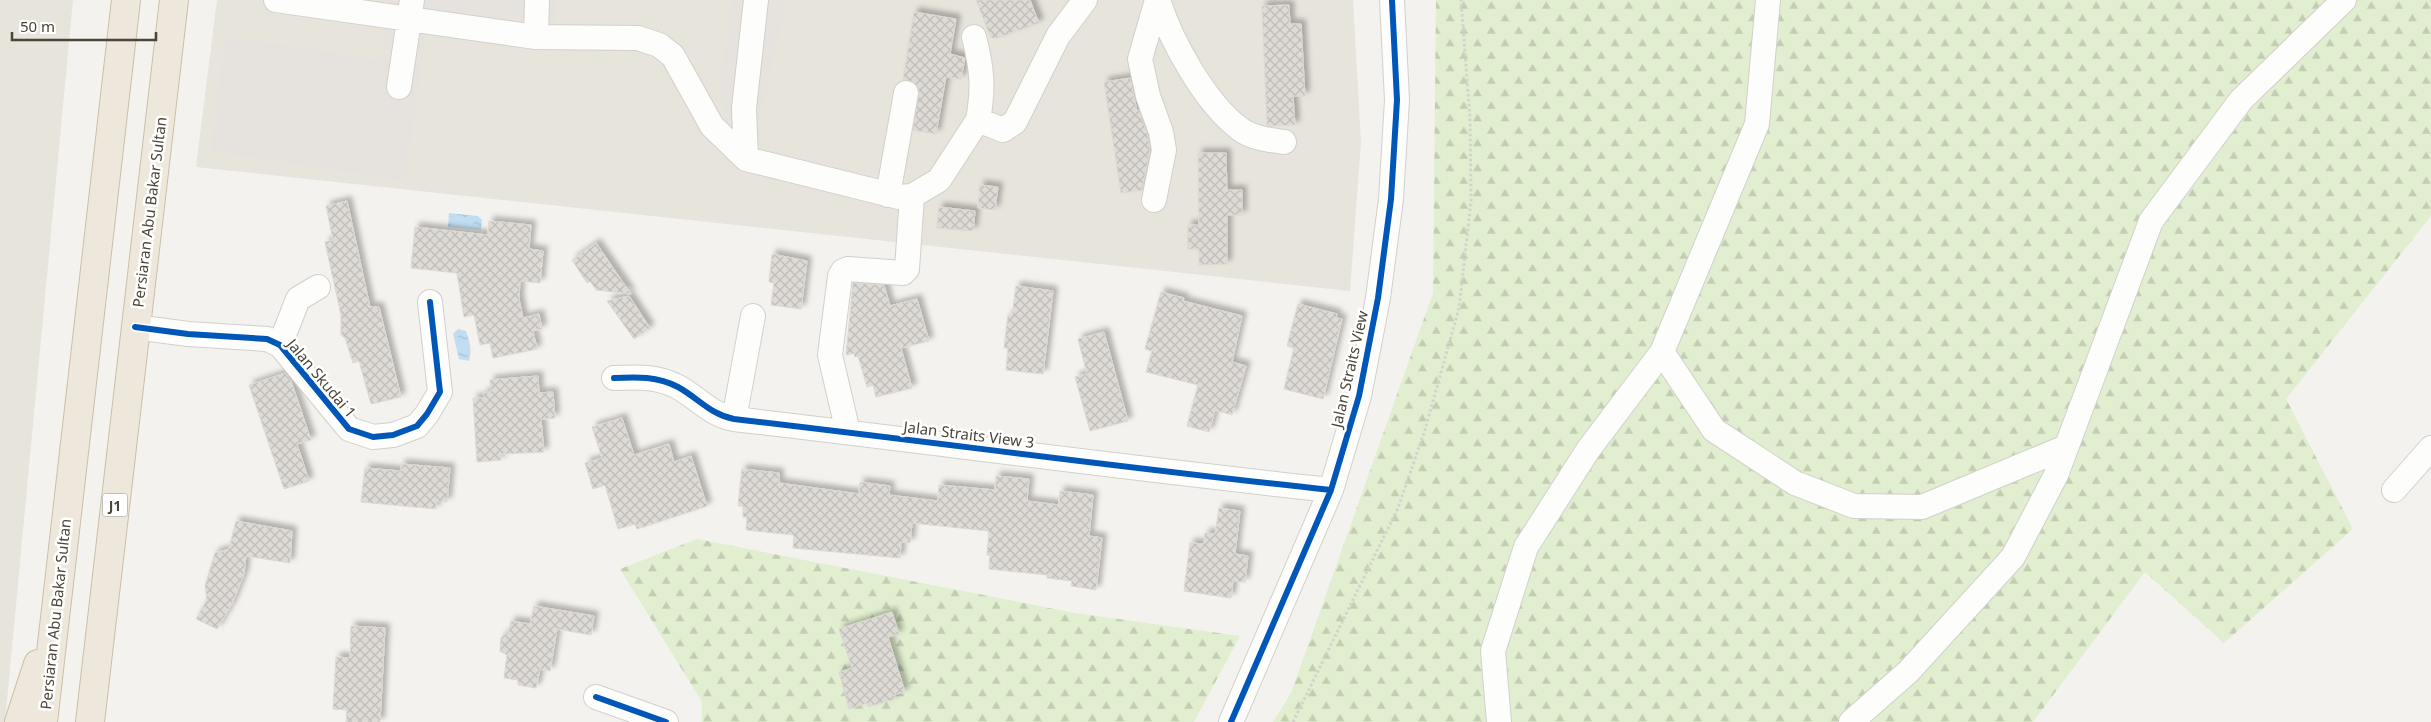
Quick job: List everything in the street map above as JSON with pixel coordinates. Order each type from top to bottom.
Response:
[{"type":"highway","points":[[113,0],[123,31]]},
{"type":"highway","name":"Persiaran Abu Bakar Sultan","points":[[43,722],[126,0]]},
{"type":"highway","name":"Persiaran Abu Bakar Sultan","points":[[90,722],[174,0]]},
{"type":"highway","points":[[19,722],[56,606]]},
{"type":"street","points":[[276,0],[411,9],[536,37],[638,38],[659,45],[673,56],[712,126],[746,159],[888,195],[912,196],[939,180],[978,120],[983,94],[982,72],[974,37]]},
{"type":"street","points":[[536,37],[537,0]]},
{"type":"street","points":[[746,159],[744,108],[756,0]]},
{"type":"street","points":[[978,120],[1003,130],[1015,122],[1058,36],[1085,0]]},
{"type":"street","points":[[1157,0],[1167,28],[1207,95],[1223,114],[1241,130],[1264,139],[1284,142]]},
{"type":"street","points":[[1154,200],[1164,150],[1148,96],[1140,59],[1157,0]]},
{"type":"street","name":"Jalan Straits View","points":[[1231,722],[1331,490],[1359,396],[1378,298],[1391,199],[1397,100],[1392,0]]},
{"type":"street","points":[[1499,722],[1493,651],[1526,547],[1588,450],[1662,352],[1757,124],[1768,0]]},
{"type":"street","points":[[1851,722],[1908,672],[2013,557],[2056,475],[2151,221],[2241,100],[2344,0]]},
{"type":"street","points":[[399,86],[411,9]]},
{"type":"street","points":[[888,195],[906,93]]},
{"type":"street","points":[[848,432],[830,355],[840,276],[843,271],[848,269],[903,273],[908,269],[912,196]]},
{"type":"street","points":[[280,345],[298,299],[318,287]]},
{"type":"street","name":"Jalan Skudai 1","points":[[135,327],[188,334],[267,339],[280,345],[349,429],[373,437],[394,435],[417,426],[428,414],[440,392],[430,302]]},
{"type":"street","points":[[734,418],[753,316]]},
{"type":"street","points":[[1662,352],[1714,430],[1795,483],[1854,506],[1922,507],[2066,447]]},
{"type":"street","name":"Jalan Straits View 3","points":[[614,378],[658,379],[678,387],[720,416],[1112,466],[1331,490]]},
{"type":"street","points":[[2394,490],[2429,456]]},
{"type":"street","points":[[596,696],[666,722]]},
{"type":"path","points":[[1293,722],[1398,508],[1425,430],[1459,308],[1471,201],[1470,118],[1461,0]]},
{"type":"shaded area","points":[[0,0],[73,0],[5,722],[0,722]]},
{"type":"shaded area","points":[[217,0],[1353,0],[1361,142],[1350,291],[196,167]]},
{"type":"shaded area","points":[[390,0],[558,0],[554,27],[430,9],[405,181],[210,151],[226,36],[381,60]]},
{"type":"shaded area","points":[[732,0],[787,0],[759,121],[735,130],[727,122],[719,88]]},
{"type":"green space","points":[[1436,0],[2431,0],[2431,216],[2286,399],[2353,529],[2224,643],[2145,572],[2033,722],[1273,722],[1291,693],[1433,293]]},
{"type":"green space","points":[[697,539],[1075,613],[1240,636],[1194,722],[702,722],[702,702],[620,569]]},
{"type":"water","points":[[449,213],[478,216],[482,220],[481,230],[448,227]]},
{"type":"water","points":[[458,329],[466,331],[470,350],[469,361],[459,359],[453,334]]},
{"type":"building","points":[[976,0],[1030,0],[1039,23],[997,38],[991,38]]},
{"type":"building","points":[[1289,5],[1290,24],[1301,24],[1305,96],[1293,96],[1295,125],[1271,126],[1267,125],[1262,6]]},
{"type":"building","points":[[914,12],[956,19],[950,54],[965,58],[961,79],[946,77],[936,134],[913,130],[919,89],[914,82],[903,80]]},
{"type":"building","points":[[1130,78],[1137,111],[1139,110],[1148,136],[1150,150],[1142,190],[1121,193],[1104,82]]},
{"type":"building","points":[[1198,153],[1226,153],[1227,190],[1242,190],[1242,215],[1227,215],[1227,264],[1199,265],[1199,249],[1188,249],[1188,225],[1199,225]]},
{"type":"building","points":[[980,185],[998,187],[995,210],[978,208]]},
{"type":"building","points":[[347,201],[370,307],[379,307],[401,397],[371,404],[359,361],[353,363],[345,338],[341,335],[341,315],[325,242],[333,240],[326,206]]},
{"type":"building","points":[[939,207],[975,211],[973,231],[937,228]]},
{"type":"building","points":[[489,221],[531,225],[529,249],[543,251],[540,283],[520,281],[519,299],[523,318],[539,314],[542,329],[533,331],[537,349],[493,358],[490,343],[480,345],[474,315],[464,317],[457,273],[411,268],[415,227],[488,235]]},
{"type":"building","points":[[596,243],[631,294],[596,290],[590,281],[587,283],[572,260]]},
{"type":"building","points":[[772,254],[807,261],[801,309],[771,305],[774,283],[769,282]]},
{"type":"building","points":[[853,283],[884,285],[890,306],[917,299],[929,341],[901,348],[912,388],[876,397],[873,385],[867,387],[858,356],[855,357],[854,353],[846,355]]},
{"type":"building","points":[[1016,286],[1053,291],[1043,374],[1006,370],[1008,348],[1004,348],[1008,315],[1012,316]]},
{"type":"building","points":[[1161,292],[1184,298],[1183,301],[1242,316],[1232,362],[1246,366],[1232,415],[1215,410],[1209,432],[1187,426],[1198,385],[1146,372],[1152,351],[1145,349]]},
{"type":"building","points":[[629,296],[650,328],[634,339],[607,301]]},
{"type":"building","points":[[1298,304],[1337,314],[1336,318],[1342,319],[1323,399],[1284,389],[1294,348],[1287,346]]},
{"type":"building","points":[[1104,332],[1128,421],[1090,431],[1075,377],[1087,374],[1078,339]]},
{"type":"building","points":[[285,373],[291,381],[311,440],[297,444],[309,481],[284,489],[249,385]]},
{"type":"building","points":[[538,376],[539,393],[553,392],[555,418],[541,419],[544,452],[501,454],[501,460],[477,462],[473,398],[484,398],[483,393],[491,392],[490,380]]},
{"type":"building","points":[[622,418],[634,455],[669,444],[674,462],[691,456],[707,506],[637,529],[635,524],[618,529],[605,485],[593,489],[585,463],[602,458],[592,427]]},
{"type":"building","points":[[401,464],[450,468],[447,502],[436,501],[436,509],[361,502],[365,468],[401,471]]},
{"type":"building","points":[[742,469],[779,473],[779,483],[859,494],[860,482],[890,486],[889,495],[938,501],[939,485],[995,490],[996,476],[1029,479],[1027,501],[1059,505],[1060,491],[1093,495],[1089,536],[1102,538],[1096,590],[1071,586],[1072,581],[1047,578],[1047,575],[989,569],[990,555],[987,555],[989,531],[912,523],[910,543],[901,542],[900,558],[793,548],[794,535],[746,530],[747,517],[743,517],[743,506],[738,506]]},
{"type":"building","points":[[1219,508],[1240,511],[1235,554],[1248,556],[1245,582],[1233,581],[1231,598],[1184,591],[1190,543],[1204,544],[1205,533],[1215,534]]},
{"type":"building","points":[[236,521],[292,531],[290,563],[246,556],[244,574],[232,604],[217,629],[196,619],[207,600],[205,586],[215,553],[229,549]]},
{"type":"building","points":[[534,606],[594,616],[591,635],[557,629],[550,671],[540,669],[536,688],[518,685],[518,680],[504,678],[507,655],[500,651],[501,638],[509,631],[511,621],[530,624]]},
{"type":"building","points":[[892,612],[899,634],[888,637],[905,692],[894,695],[895,699],[868,707],[867,703],[849,709],[839,672],[852,668],[839,629]]},
{"type":"building","points":[[351,626],[385,628],[380,722],[346,722],[347,710],[333,709],[336,657],[350,658]]},
{"type":"cycle path","points":[[1231,722],[1331,490],[1359,396],[1378,298],[1391,199],[1397,100],[1392,0]]},
{"type":"cycle path","points":[[135,327],[188,334],[267,339],[280,345],[349,429],[373,437],[393,435],[417,426],[427,414],[440,392],[430,302]]},
{"type":"cycle path","points":[[614,378],[647,378],[670,383],[718,414],[734,419],[1331,490]]},
{"type":"cycle path","points":[[596,697],[666,722]]}]
